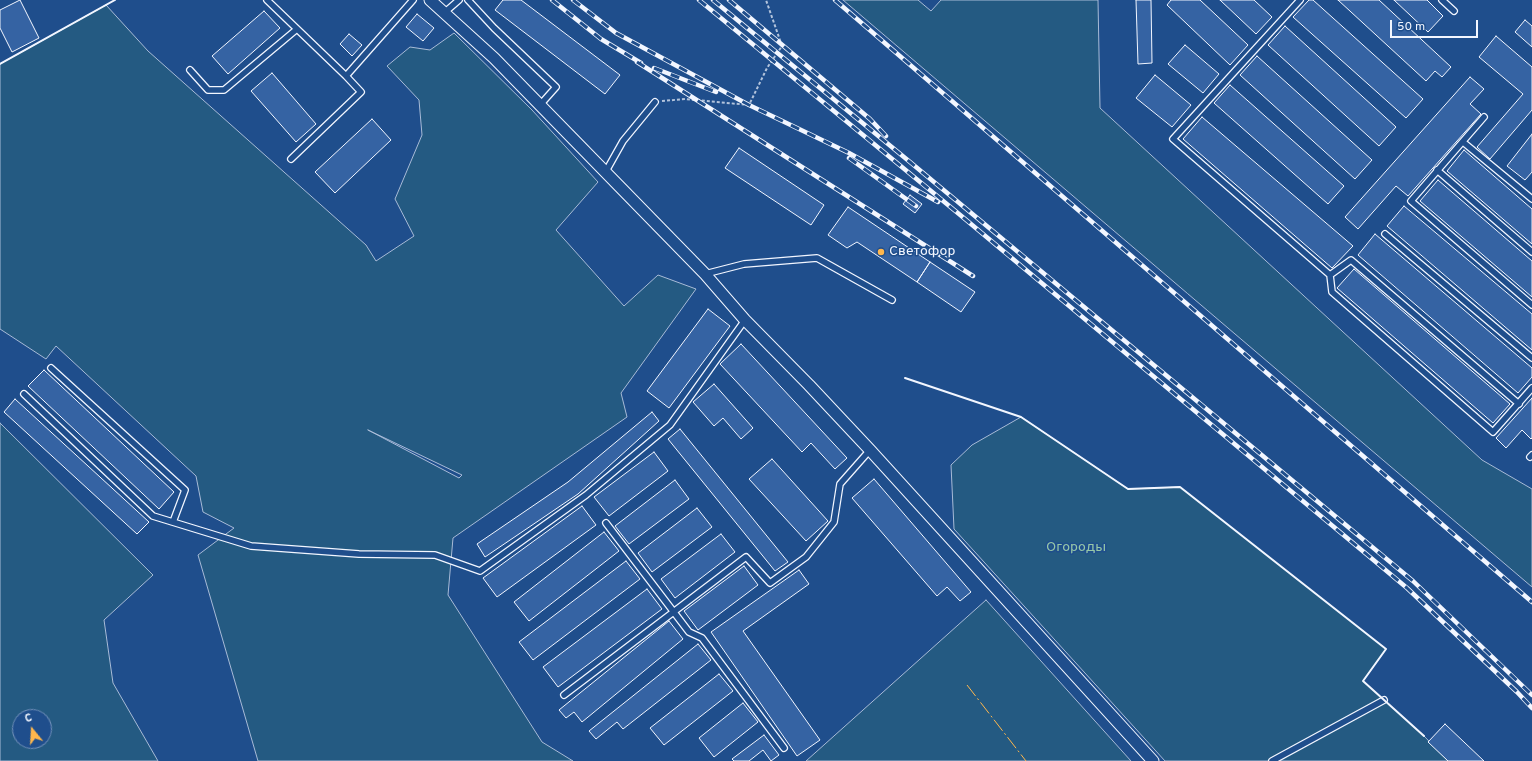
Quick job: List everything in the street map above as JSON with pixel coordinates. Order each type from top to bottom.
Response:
[{"type":"street","points":[[430,0],[494,58],[605,173],[706,274],[746,320],[870,450],[1153,761]]},
{"type":"lane","points":[[267,0],[361,92],[291,158]]},
{"type":"lane","points":[[346,76],[413,0]]},
{"type":"lane","points":[[444,13],[459,0]]},
{"type":"lane","points":[[468,0],[494,28],[556,87],[540,105]]},
{"type":"lane","points":[[1300,0],[1173,139],[1330,275],[1332,292],[1493,432],[1532,388]]},
{"type":"lane","points":[[1442,0],[1454,11]]},
{"type":"lane","points":[[190,70],[208,90],[224,90],[297,29]]},
{"type":"lane","points":[[605,173],[623,141],[655,102]]},
{"type":"lane","points":[[1484,117],[1411,201],[1532,305]]},
{"type":"lane","points":[[1463,142],[1532,199]]},
{"type":"lane","points":[[1437,170],[1532,252]]},
{"type":"lane","points":[[1385,234],[1532,358]]},
{"type":"lane","points":[[706,274],[744,264],[817,258],[892,300]]},
{"type":"lane","points":[[1330,275],[1351,260],[1519,404]]},
{"type":"lane","points":[[24,394],[153,516],[251,546],[359,554],[435,554],[480,571],[586,495],[670,425],[746,320]]},
{"type":"lane","points":[[51,368],[185,490],[174,522]]},
{"type":"lane","points":[[564,695],[746,557],[770,583],[806,557],[834,522],[840,484],[870,450]]},
{"type":"lane","points":[[606,523],[689,632],[702,638],[784,748]]},
{"type":"lane","points":[[1272,761],[1384,700]]},
{"type":"path","points":[[655,102],[685,99],[749,105],[767,68],[782,46],[766,0]]},
{"type":"green space","points":[[843,0],[918,0],[931,11],[941,0],[1098,0],[1100,108],[1482,460],[1532,489],[1532,587]]},
{"type":"green space","points":[[106,5],[148,51],[366,245],[376,261],[414,236],[395,199],[422,135],[419,100],[387,66],[410,47],[430,50],[454,33],[532,110],[598,182],[556,230],[624,306],[658,275],[696,289],[621,393],[627,417],[453,538],[448,595],[542,742],[573,761],[258,761],[198,555],[234,528],[203,512],[196,476],[56,346],[46,359],[0,329],[0,64]],"holes":[[[368,430],[462,475],[459,478]]]},
{"type":"green space","name":"Огороды","points":[[1021,417],[1128,489],[1180,487],[1386,649],[1363,681],[1424,736],[1448,761],[1165,761],[954,529],[951,465],[972,445]]},
{"type":"green space","points":[[0,423],[153,575],[104,620],[113,683],[158,761],[0,761]]},
{"type":"green space","points":[[986,600],[1131,761],[806,761]]},
{"type":"building","points":[[20,0],[39,38],[12,52],[0,28],[0,10]]},
{"type":"building","points":[[503,0],[521,0],[620,75],[605,94],[495,10]]},
{"type":"building","points":[[1136,0],[1151,0],[1152,63],[1138,64]]},
{"type":"building","points":[[1171,0],[1200,0],[1248,45],[1230,65],[1167,5]]},
{"type":"building","points":[[1220,0],[1254,0],[1272,17],[1256,34]]},
{"type":"building","points":[[1309,0],[1313,0],[1423,99],[1406,118],[1293,17]]},
{"type":"building","points":[[1338,0],[1379,0],[1451,67],[1442,77],[1435,71],[1426,81]]},
{"type":"building","points":[[1394,0],[1427,0],[1443,16],[1428,32]]},
{"type":"building","points":[[264,11],[280,28],[228,74],[212,56]]},
{"type":"building","points":[[417,14],[434,28],[423,41],[406,27]]},
{"type":"building","points":[[1525,20],[1532,26],[1532,47],[1515,32]]},
{"type":"building","points":[[1285,26],[1396,127],[1379,146],[1268,45]]},
{"type":"building","points":[[349,34],[362,45],[352,56],[340,44]]},
{"type":"building","points":[[1496,36],[1532,67],[1532,110],[1490,159],[1477,147],[1523,94],[1479,57]]},
{"type":"building","points":[[1185,45],[1219,74],[1203,93],[1168,64]]},
{"type":"building","points":[[1257,56],[1372,160],[1355,179],[1240,75]]},
{"type":"building","points":[[272,73],[316,124],[296,142],[251,91]]},
{"type":"building","points":[[1155,75],[1191,105],[1172,127],[1136,98]]},
{"type":"building","points":[[1470,77],[1484,89],[1470,104],[1481,114],[1408,196],[1396,186],[1358,229],[1345,217]]},
{"type":"building","points":[[1230,85],[1344,186],[1328,204],[1214,103]]},
{"type":"building","points":[[1202,117],[1353,246],[1332,268],[1183,139]]},
{"type":"building","points":[[372,119],[391,140],[335,193],[315,172]]},
{"type":"building","points":[[1532,134],[1532,172],[1525,180],[1507,166]]},
{"type":"building","points":[[739,148],[824,205],[811,225],[725,168]]},
{"type":"building","points":[[1464,150],[1532,209],[1532,244],[1447,171]]},
{"type":"building","points":[[1438,180],[1532,261],[1532,297],[1420,201]]},
{"type":"building","points":[[910,195],[922,204],[915,213],[903,204]]},
{"type":"building","points":[[1404,206],[1532,314],[1532,350],[1387,226]]},
{"type":"building","points":[[848,207],[930,262],[917,282],[857,242],[847,248],[828,235]]},
{"type":"building","points":[[1375,234],[1532,368],[1532,377],[1518,393],[1358,255]]},
{"type":"building","points":[[930,262],[975,292],[961,312],[917,282]]},
{"type":"building","points":[[1354,269],[1510,404],[1493,423],[1337,288]]},
{"type":"building","points":[[708,309],[730,326],[669,408],[647,391]]},
{"type":"building","points":[[741,344],[847,458],[835,469],[811,443],[802,452],[720,364]]},
{"type":"building","points":[[44,370],[174,492],[159,509],[28,386]]},
{"type":"building","points":[[714,384],[753,428],[741,439],[723,418],[714,426],[693,402]]},
{"type":"building","points":[[1532,398],[1532,438],[1531,439],[1522,430],[1506,448],[1496,438]]},
{"type":"building","points":[[15,399],[149,522],[137,534],[4,412]]},
{"type":"building","points":[[652,412],[659,421],[578,494],[485,557],[477,544],[568,482]]},
{"type":"building","points":[[680,429],[788,562],[775,571],[668,439]]},
{"type":"building","points":[[654,452],[668,471],[609,516],[594,497]]},
{"type":"building","points":[[772,459],[828,521],[806,541],[749,479]]},
{"type":"building","points":[[874,479],[971,592],[960,601],[947,587],[937,596],[852,498]]},
{"type":"building","points":[[675,480],[689,499],[629,544],[615,526]]},
{"type":"building","points":[[582,506],[596,525],[497,597],[483,578]]},
{"type":"building","points":[[697,508],[712,527],[652,572],[638,553]]},
{"type":"building","points":[[604,532],[619,551],[529,621],[514,602]]},
{"type":"building","points":[[721,534],[735,552],[675,598],[661,579]]},
{"type":"building","points":[[626,561],[640,579],[533,660],[519,642]]},
{"type":"building","points":[[744,566],[758,585],[698,630],[684,611]]},
{"type":"building","points":[[799,570],[809,584],[743,631],[820,740],[797,756],[711,632]]},
{"type":"building","points":[[647,589],[662,609],[558,687],[543,667]]},
{"type":"building","points":[[669,621],[683,639],[582,722],[574,712],[566,718],[559,710]]},
{"type":"building","points":[[698,644],[711,660],[623,729],[617,722],[596,739],[589,731]]},
{"type":"building","points":[[719,674],[733,691],[664,745],[650,728]]},
{"type":"building","points":[[743,703],[758,722],[714,757],[699,738]]},
{"type":"building","points":[[1445,724],[1484,761],[1448,761],[1428,742]]},
{"type":"building","points":[[764,735],[779,755],[771,761],[763,750],[749,761],[734,761],[732,759]]},
{"type":"railway","points":[[552,0],[601,39],[641,63]]},
{"type":"railway","points":[[573,0],[616,33],[749,105],[849,153],[938,202]]},
{"type":"railway","points":[[699,0],[959,214],[1407,588],[1532,708]]},
{"type":"railway","points":[[713,0],[1413,581],[1532,695]]},
{"type":"railway","points":[[729,0],[870,119],[886,136]]},
{"type":"railway","points":[[835,0],[1532,602]]},
{"type":"railway","points":[[637,62],[973,276]]},
{"type":"railway","points":[[654,68],[716,92]]},
{"type":"railway","points":[[849,158],[916,206]]},
{"type":"wall","points":[[0,64],[115,0]]},
{"type":"wall","points":[[905,378],[1021,417],[1128,489],[1180,487],[1386,649],[1363,681],[1424,736]]},
{"type":"power","points":[[967,685],[1026,761]]},
{"type":"place","name":"Светофор","points":[[881,252]]}]
